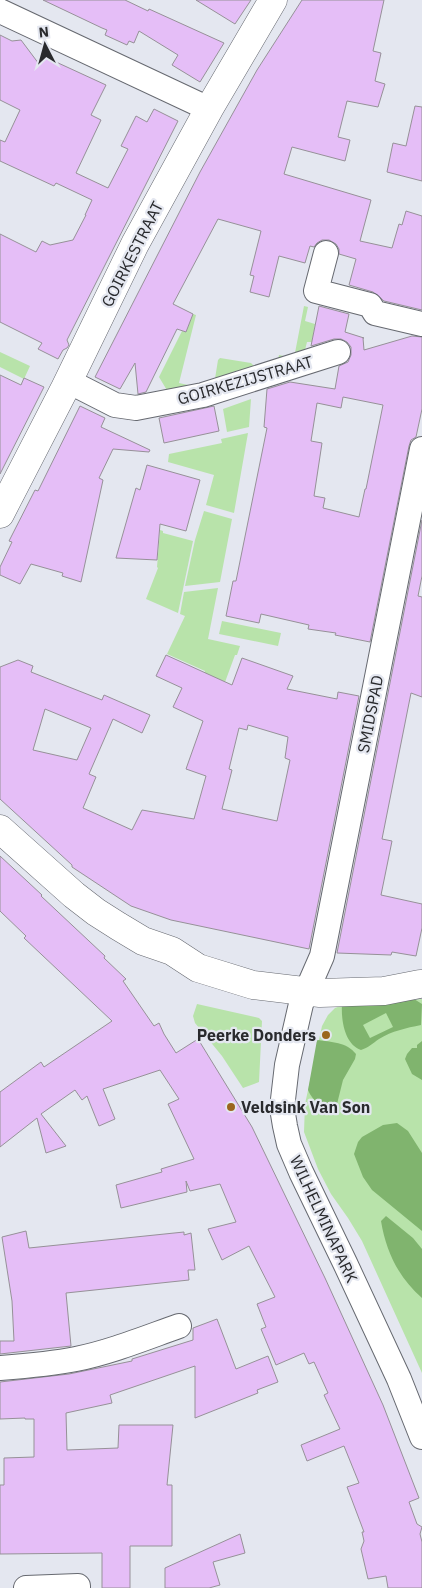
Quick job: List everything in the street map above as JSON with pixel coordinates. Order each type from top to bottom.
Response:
[{"type":"street","name":"GOIRKESTRAAT","points":[[0,514],[135,244],[209,109],[273,0]]},
{"type":"street","points":[[0,12],[209,109]]},
{"type":"street","points":[[326,253],[316,291],[370,305],[376,313],[422,324]]},
{"type":"street","name":"GOIRKEZIJSTRAAT","points":[[68,381],[115,405],[136,408],[203,395],[338,352]]},
{"type":"street","name":"SMIDSPAD","points":[[310,985],[324,947],[422,449]]},
{"type":"street","points":[[0,829],[74,895],[96,912],[144,941],[172,951],[201,954],[283,973],[310,985],[384,977],[421,984]]},
{"type":"street","name":"WILHELMINAPARK","points":[[310,985],[299,1013],[284,1086],[282,1108],[289,1144],[399,1379],[422,1437]]},
{"type":"street","points":[[0,1368],[38,1365],[78,1358],[122,1347],[179,1326]]},
{"type":"street","points":[[26,1588],[78,1586],[78,1588]]},
{"type":"green space","points":[[304,306],[308,307],[305,321],[315,324],[312,342],[307,342],[303,358],[277,364],[279,355],[294,358]]},
{"type":"green space","points":[[193,314],[196,315],[179,383],[197,387],[168,392],[159,377],[182,331],[186,332]]},
{"type":"green space","points":[[0,352],[30,366],[24,379],[0,367]]},
{"type":"green space","points":[[220,358],[251,363],[254,366],[255,372],[214,385],[218,360]]},
{"type":"green space","points":[[251,399],[249,427],[227,432],[223,409]]},
{"type":"green space","points":[[248,433],[234,513],[206,505],[214,475],[168,462],[169,454],[222,443],[221,439]]},
{"type":"green space","points":[[204,511],[232,519],[220,582],[185,586],[195,540]]},
{"type":"green space","points":[[160,530],[163,533],[193,541],[178,613],[146,599],[158,568]]},
{"type":"green space","points":[[218,588],[208,639],[240,646],[221,693],[199,685],[205,671],[167,654],[185,616],[180,614],[184,592]]},
{"type":"green space","points":[[222,621],[281,633],[278,646],[219,634]]},
{"type":"green space","points":[[414,999],[422,1004],[421,1025],[389,1034],[361,1050],[355,1047],[347,1037],[343,1024],[342,1004]],"holes":[[[386,1013],[393,1027],[370,1038],[363,1025]]]},
{"type":"green space","points":[[422,999],[422,1373],[362,1241],[331,1194],[318,1169],[304,1132],[305,1104],[322,1026],[328,1015],[335,1008],[343,1005]]},
{"type":"green space","points":[[197,1004],[259,1018],[262,1021],[259,1082],[243,1088],[222,1056],[195,1023],[193,1016]]},
{"type":"green space","points":[[317,1040],[343,1045],[356,1054],[343,1080],[336,1108],[319,1104],[308,1090]]},
{"type":"green space","points":[[422,1041],[422,1080],[412,1074],[405,1059],[412,1048],[417,1048],[417,1045]]},
{"type":"green space","points":[[397,1123],[408,1131],[422,1153],[422,1231],[372,1190],[363,1177],[354,1154],[362,1137],[383,1125]]},
{"type":"green space","points":[[386,1216],[413,1238],[422,1249],[422,1298],[406,1281],[394,1263],[386,1243],[381,1221]]},
{"type":"building","points":[[43,0],[125,0],[224,43],[200,82],[172,65],[178,55],[139,31],[134,43],[129,41],[127,45],[105,35],[107,30]]},
{"type":"building","points":[[196,0],[251,0],[235,24]]},
{"type":"building","points":[[302,0],[384,0],[373,51],[381,53],[375,81],[385,84],[378,107],[347,101],[338,137],[350,140],[345,161],[292,147],[284,174],[371,200],[360,241],[392,248],[399,224],[402,225],[406,211],[422,216],[422,310],[384,301],[373,292],[349,285],[356,259],[339,254],[336,244],[329,240],[322,240],[314,247],[310,246],[305,263],[279,256],[269,297],[250,292],[254,276],[250,275],[261,231],[218,219],[173,304],[193,314],[186,332],[177,329],[146,392],[138,394],[135,363],[120,389],[95,377],[200,172],[257,70]]},
{"type":"building","points":[[0,35],[12,41],[21,40],[39,64],[43,56],[106,85],[91,115],[101,120],[76,173],[108,188],[128,149],[121,146],[136,116],[147,122],[154,109],[178,121],[67,340],[69,345],[63,350],[58,359],[38,349],[42,343],[0,322],[0,234],[36,252],[42,241],[50,245],[73,240],[92,200],[56,183],[54,186],[0,161],[0,140],[5,142],[20,110],[0,100]]},
{"type":"building","points":[[415,106],[422,107],[422,181],[387,172],[393,143],[406,146]]},
{"type":"building","points":[[319,306],[349,314],[345,332],[364,338],[364,350],[412,336],[422,337],[422,409],[416,437],[411,440],[409,446],[370,642],[335,635],[336,633],[308,629],[309,625],[261,614],[259,623],[226,616],[233,581],[236,581],[267,428],[264,427],[267,389],[290,382],[335,389],[339,366],[348,362],[351,355],[351,347],[341,339],[334,339],[311,346]],"holes":[[[343,397],[383,405],[359,517],[323,508],[325,498],[314,496],[322,443],[311,441],[317,403],[341,408]]]},
{"type":"building","points":[[0,375],[21,385],[24,378],[44,387],[0,474]]},
{"type":"building","points":[[80,406],[105,418],[101,427],[150,450],[149,452],[113,449],[99,478],[103,480],[81,582],[62,576],[63,573],[31,564],[20,584],[0,575],[0,567],[12,542],[9,541],[35,490],[38,491]]},
{"type":"building","points":[[214,406],[219,431],[164,443],[159,418]]},
{"type":"building","points":[[147,465],[200,480],[186,531],[160,524],[157,560],[116,558],[136,488],[140,490]]},
{"type":"building","points":[[422,520],[422,576],[418,596],[422,597],[422,697],[411,693],[382,839],[392,841],[381,895],[422,904],[422,928],[416,956],[392,952],[391,955],[337,953]]},
{"type":"building","points":[[166,655],[232,685],[242,658],[293,676],[287,689],[337,699],[338,692],[359,696],[309,949],[171,920],[131,906],[72,867],[0,799],[0,667],[18,660],[33,666],[31,672],[102,700],[104,695],[150,715],[142,733],[113,719],[89,774],[96,777],[83,808],[132,830],[142,810],[194,819],[206,776],[186,769],[203,721],[173,707],[182,688],[156,676]],"holes":[[[45,709],[91,728],[77,760],[33,750]],[[248,725],[288,737],[285,758],[290,760],[277,821],[222,809],[232,770],[229,769],[239,728],[247,730]]]},
{"type":"building","points":[[0,856],[105,956],[104,958],[126,979],[123,981],[154,1026],[159,1023],[176,1053],[198,1039],[252,1127],[325,1278],[383,1405],[419,1498],[409,1502],[417,1524],[422,1527],[420,1534],[422,1542],[422,1588],[388,1588],[386,1576],[368,1579],[361,1549],[364,1541],[362,1532],[364,1532],[347,1487],[359,1483],[344,1446],[307,1461],[301,1445],[340,1429],[324,1395],[328,1393],[314,1362],[309,1364],[304,1353],[276,1365],[261,1329],[266,1327],[257,1304],[275,1297],[249,1246],[222,1260],[208,1229],[236,1222],[220,1184],[190,1191],[186,1181],[187,1192],[121,1208],[116,1185],[162,1172],[161,1169],[194,1159],[168,1104],[179,1099],[160,1070],[103,1089],[115,1119],[99,1126],[87,1096],[82,1100],[75,1090],[41,1114],[66,1146],[46,1153],[37,1118],[0,1147],[0,1092],[41,1062],[44,1067],[112,1021],[24,938],[26,936],[0,911]]},
{"type":"building","points":[[26,1231],[29,1248],[184,1232],[184,1235],[191,1233],[195,1270],[188,1270],[189,1280],[66,1293],[71,1346],[0,1354],[0,1341],[14,1341],[12,1301],[2,1237]]},
{"type":"building","points":[[217,1319],[236,1369],[268,1356],[278,1382],[257,1390],[258,1393],[195,1418],[195,1366],[110,1395],[112,1403],[66,1413],[67,1450],[118,1448],[119,1425],[173,1425],[167,1485],[172,1485],[172,1546],[130,1546],[130,1588],[102,1588],[102,1553],[0,1554],[0,1485],[4,1485],[4,1458],[34,1457],[34,1419],[0,1419],[0,1382],[69,1374],[132,1361],[132,1359],[193,1340],[193,1328]]},
{"type":"building","points":[[240,1534],[245,1553],[213,1562],[220,1585],[209,1588],[165,1588],[165,1568]]},
{"type":"place","name":"Peerke Donders","points":[[326,1035]]},
{"type":"place","name":"Veldsink Van Son","points":[[231,1107]]}]
